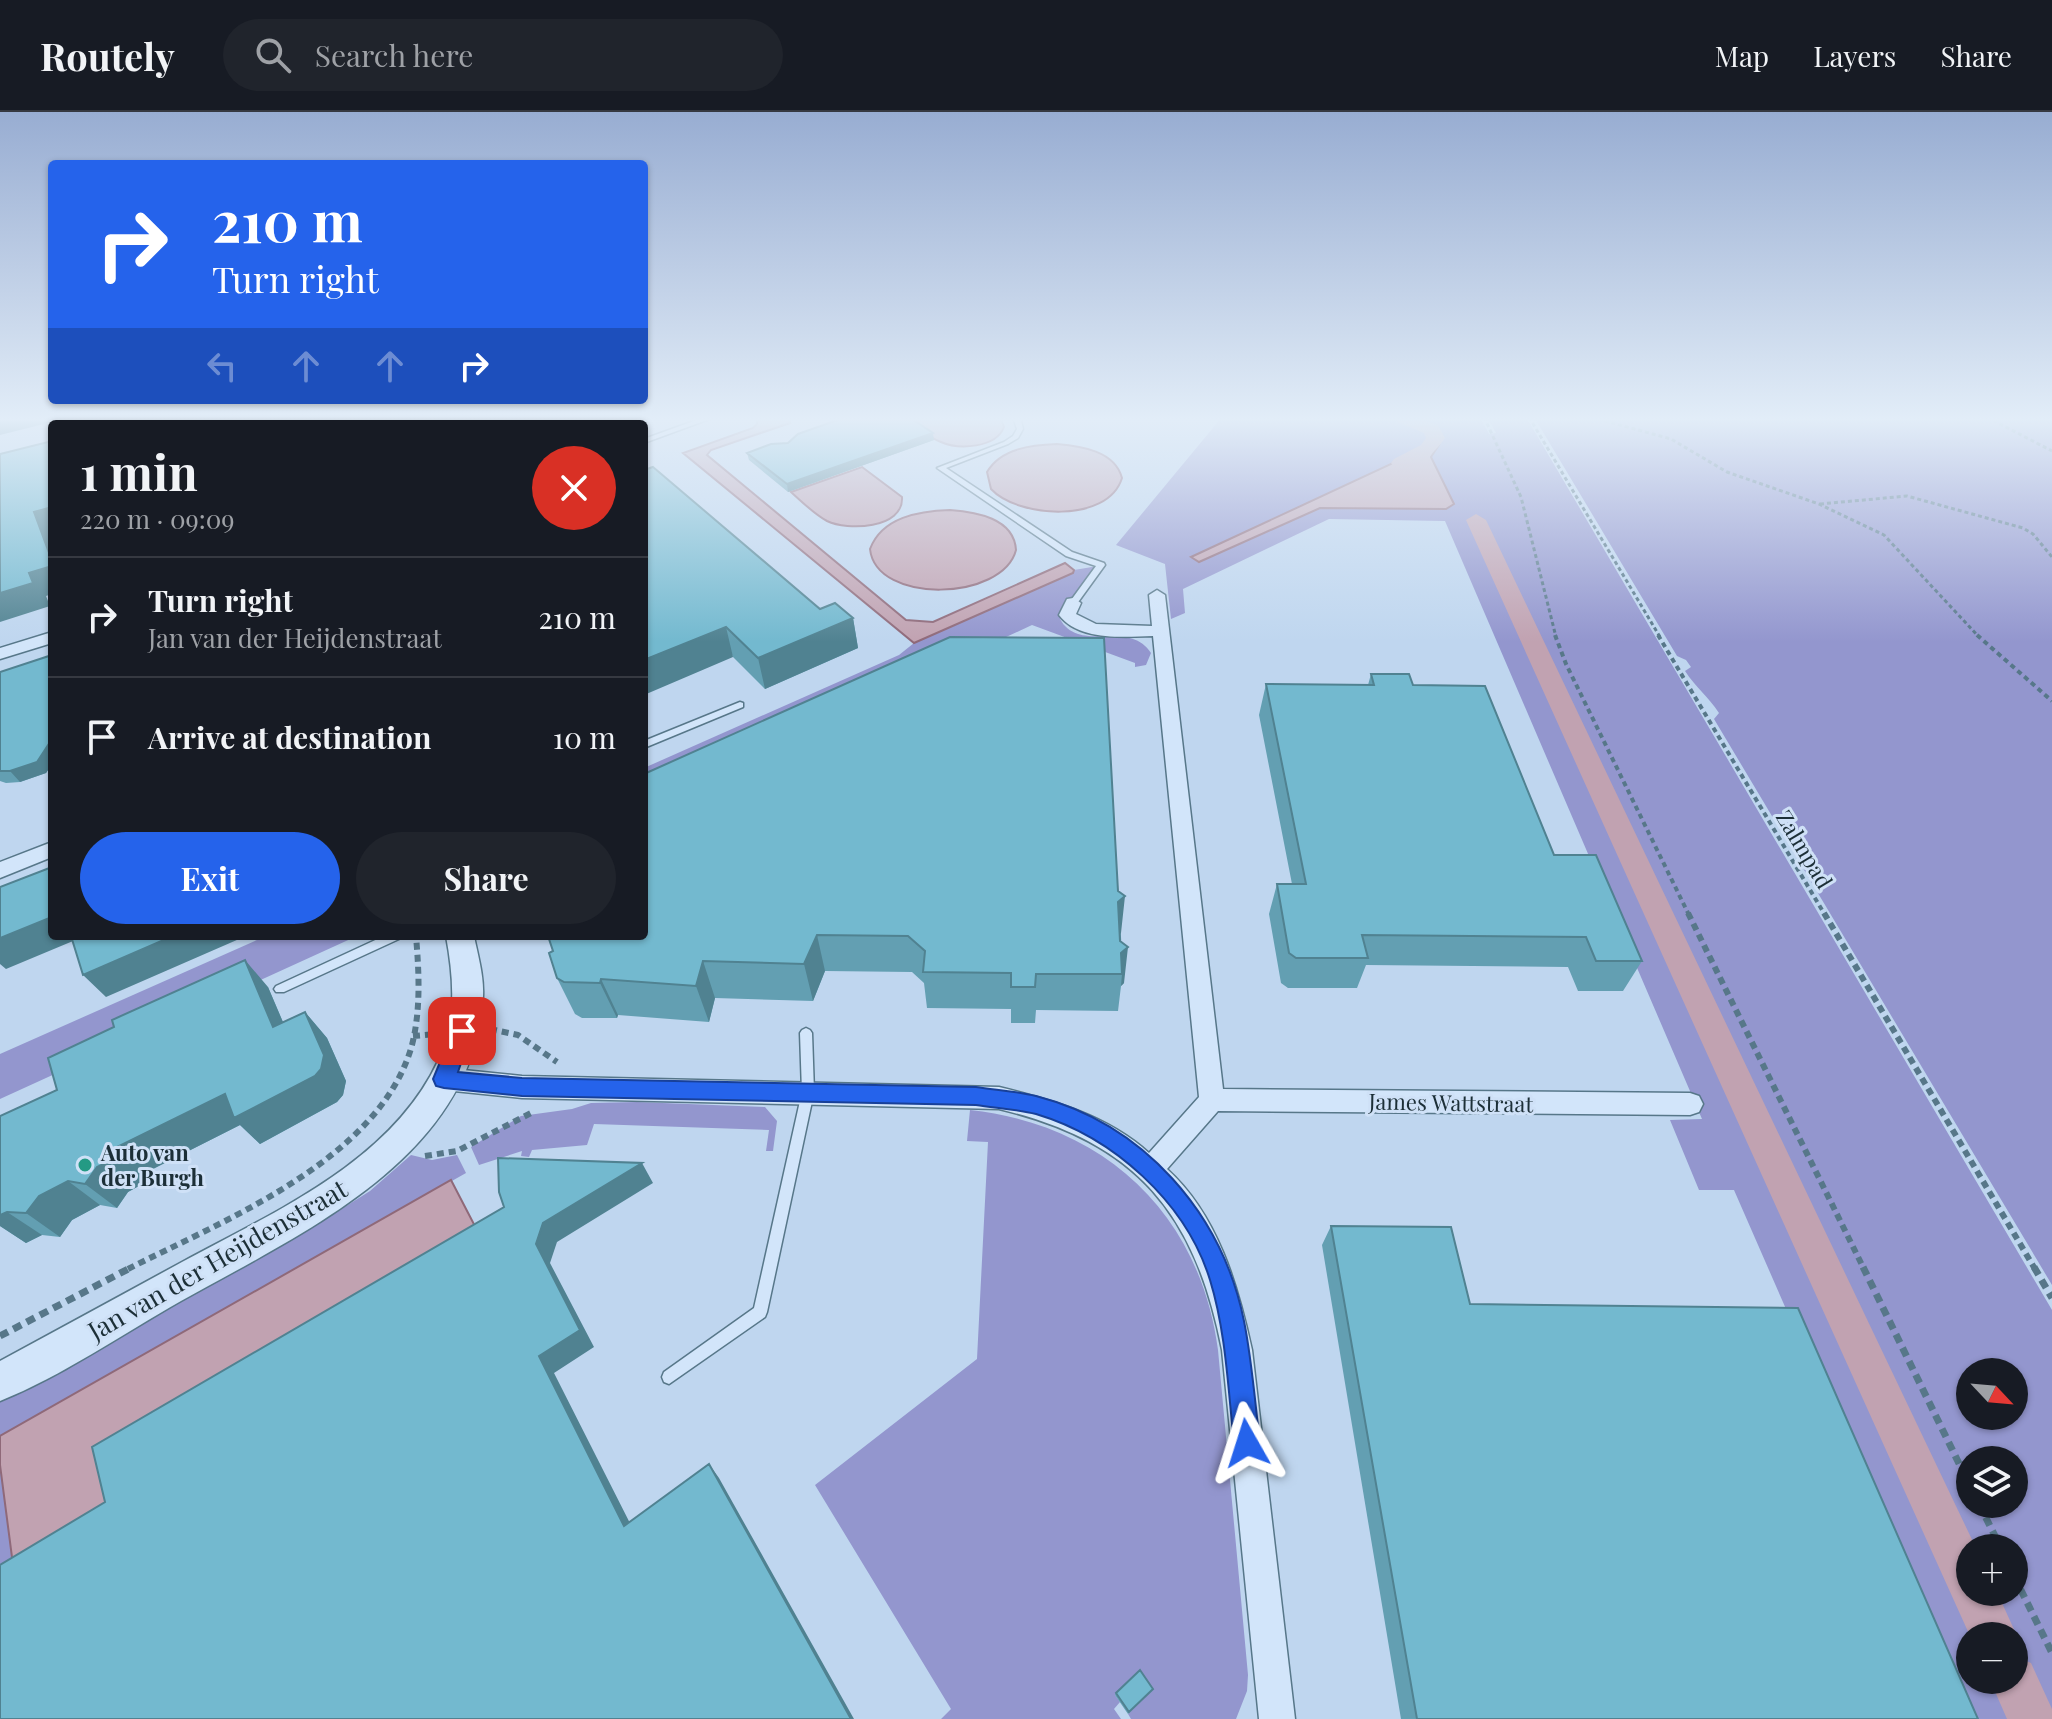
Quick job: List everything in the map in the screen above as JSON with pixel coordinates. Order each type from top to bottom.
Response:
[{"type":"street","points":[[1150,1170],[1212,1100],[1157,595]]},
{"type":"street","points":[[1073,603],[1067,615],[1080,625],[1107,630],[1161,631]]},
{"type":"street","points":[[0,654],[48,638]]},
{"type":"street","points":[[0,870],[48,851]]},
{"type":"street","name":"Jan van der Heijdenstraat","points":[[0,1382],[309,1211],[346,1186],[396,1142],[428,1105],[456,1055],[468,997],[461,940]]},
{"type":"street","points":[[444,1079],[491,1085],[582,1088],[976,1096],[1036,1105],[1095,1129],[1150,1170],[1183,1204],[1203,1238],[1221,1278],[1230,1311],[1277,1719]]},
{"type":"street","name":"James Wattstraat","points":[[1212,1100],[1690,1104]]},
{"type":"lane","points":[[977,492],[1069,554],[1101,565],[1073,603]]},
{"type":"lane","points":[[648,743],[740,705]]},
{"type":"lane","points":[[280,989],[386,940]]},
{"type":"lane","points":[[669,1377],[760,1312],[808,1092],[806,1033]]},
{"type":"path","points":[[1519,492],[1549,613],[1566,664],[1956,1458]]},
{"type":"path","name":"Zalmpad","points":[[1574,492],[2052,1298]]},
{"type":"path","points":[[1784,492],[1819,504],[1892,541],[1962,622],[2052,701]]},
{"type":"path","points":[[1819,504],[1894,495],[1914,497],[2023,528],[2033,534],[2052,557]]},
{"type":"path","name":"Jan van der Heijdenstraat","points":[[0,1336],[271,1194],[319,1163],[365,1122],[400,1073],[413,1036],[418,992],[416,940]]},
{"type":"path","points":[[413,1036],[498,1029],[516,1032],[536,1051],[560,1064],[582,1088]]},
{"type":"path","points":[[365,1122],[423,1156],[440,1156],[466,1147],[509,1122],[539,1110]]},
{"type":"path","points":[[2028,1604],[2052,1653]]},
{"type":"shaded area","points":[[730,492],[752,492],[906,620],[933,622],[1065,563],[1074,570],[914,643]]},
{"type":"shaded area","points":[[791,492],[895,492],[902,497],[900,508],[894,516],[873,525],[847,526],[817,515]]},
{"type":"shaded area","points":[[995,492],[1114,492],[1099,503],[1061,512],[1021,506]]},
{"type":"shaded area","points":[[1160,492],[1331,492],[1192,557],[1199,562],[1320,508],[1446,509],[1453,505],[1447,492],[1570,492],[2052,1310],[2052,1719],[1941,1719],[1793,1325],[1734,1190],[1699,1190],[1670,1120],[1702,1119],[1445,521],[1329,519],[1183,589],[1185,613],[1171,619],[1165,564],[1116,545]]},
{"type":"shaded area","points":[[1331,492],[1448,492],[1454,504],[1446,509],[1320,508],[1199,562],[1191,557]]},
{"type":"shaded area","points":[[1579,492],[2052,492],[2052,1285],[1714,719],[1719,713],[1685,671],[1691,667],[1686,660],[1677,656]]},
{"type":"shaded area","points":[[950,510],[982,515],[1008,531],[1014,539],[1016,550],[1006,567],[989,579],[966,587],[940,590],[894,580],[877,567],[870,549],[883,530],[914,514]]},
{"type":"shaded area","points":[[1098,566],[1062,610],[1060,619],[1068,629],[1079,634],[1130,638],[1142,643],[1151,653],[1146,665],[1135,667],[1135,663],[1032,625],[648,802],[648,766],[899,655],[914,643],[1074,570]]},
{"type":"shaded area","points":[[257,940],[348,940],[0,1099],[0,1054]]},
{"type":"shaded area","points":[[591,1103],[765,1107],[777,1121],[773,1151],[766,1151],[769,1130],[594,1124],[587,1145],[532,1150],[529,1157],[521,1156],[522,1151],[479,1165],[471,1147],[521,1116],[572,1109]]},
{"type":"shaded area","points":[[970,1110],[1019,1119],[1063,1135],[1103,1157],[1138,1185],[1167,1218],[1191,1257],[1208,1301],[1218,1350],[1248,1675],[1247,1691],[1236,1719],[1131,1719],[1128,1714],[1151,1691],[1115,1695],[1120,1702],[1114,1709],[1121,1719],[941,1719],[951,1709],[815,1485],[977,1359],[988,1142],[967,1141]]},
{"type":"shaded area","points":[[411,1155],[432,1160],[457,1155],[466,1173],[0,1436],[0,1400],[308,1230],[370,1191]]},
{"type":"shaded area","points":[[451,1180],[478,1232],[141,1509],[16,1588],[0,1465],[0,1436]]},
{"type":"shaded area","points":[[0,1465],[14,1573],[0,1582]]},
{"type":"building","points":[[0,492],[48,492],[48,508],[34,512],[48,550],[48,567],[29,573],[33,583],[0,593]]},
{"type":"building","points":[[648,492],[682,492],[820,609],[835,603],[853,618],[758,658],[726,627],[648,658]]},
{"type":"building","points":[[950,637],[1104,638],[1118,891],[1125,896],[1118,902],[1120,941],[1128,947],[1121,953],[1122,974],[1036,974],[1035,987],[1011,987],[1011,973],[923,972],[925,951],[908,936],[817,935],[804,964],[703,961],[696,986],[601,979],[600,983],[564,982],[557,978],[549,953],[553,951],[549,940],[648,940],[648,772]]},
{"type":"building","points":[[48,656],[48,745],[37,762],[10,771],[0,771],[0,672]]},
{"type":"building","points":[[1371,674],[1409,674],[1413,685],[1485,686],[1554,855],[1596,855],[1642,961],[1596,961],[1586,937],[1362,935],[1368,958],[1296,958],[1289,953],[1277,884],[1306,884],[1266,684],[1374,685]]},
{"type":"building","points":[[48,869],[48,919],[0,938],[0,887]]},
{"type":"building","points":[[72,940],[164,940],[83,975]]},
{"type":"building","points":[[245,960],[273,1027],[305,1012],[324,1055],[321,1069],[315,1076],[234,1118],[225,1094],[113,1149],[116,1158],[97,1167],[85,1184],[68,1181],[39,1196],[26,1213],[7,1212],[0,1215],[0,1116],[57,1090],[48,1058],[114,1027],[112,1020]]},
{"type":"building","points":[[498,1158],[642,1163],[543,1223],[536,1244],[580,1330],[539,1356],[624,1526],[709,1464],[851,1719],[0,1719],[0,1565],[105,1502],[92,1447],[504,1207],[499,1192]]},
{"type":"building","points":[[1331,1226],[1451,1227],[1470,1304],[1798,1308],[1956,1669],[1956,1694],[1967,1694],[1978,1719],[1417,1719]]},
{"type":"building","points":[[1140,1670],[1153,1689],[1129,1712],[1116,1693]]},
{"type":"waterway","points":[[1476,520],[1956,1555]]},
{"type":"waterway","points":[[1980,1606],[1987,1622]]},
{"type":"waterway","points":[[2020,1694],[2032,1719]]},
{"type":"place","name":"Auto van der Burgh","points":[[85,1165]]},
{"type":"route","points":[[462,1031],[456,1055],[444,1079],[522,1087],[976,1096],[1036,1105],[1087,1125],[1117,1143],[1165,1184],[1183,1204],[1203,1238],[1221,1278],[1233,1322],[1247,1443]]}]
